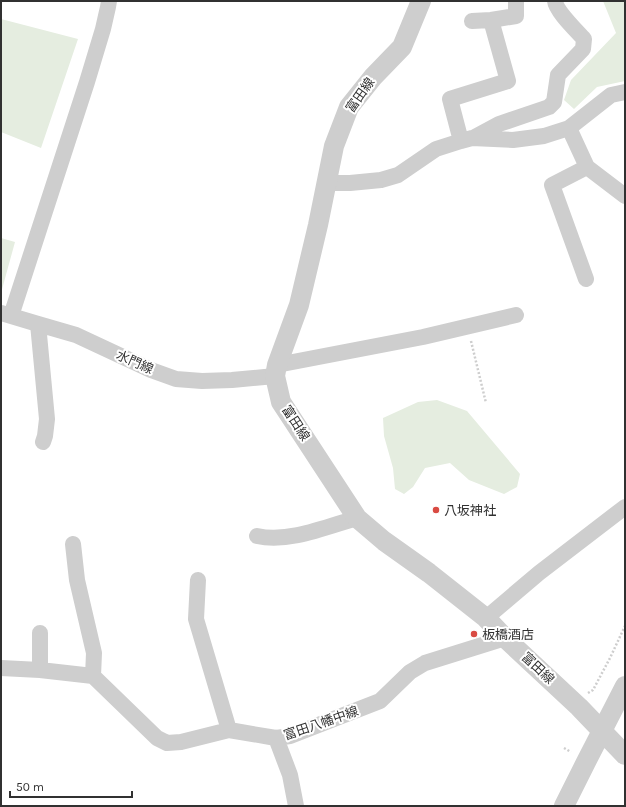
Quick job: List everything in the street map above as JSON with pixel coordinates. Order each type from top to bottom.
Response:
[{"type":"street","points":[[6,314],[87,82],[103,29],[109,1]]},
{"type":"street","name":"富田線","points":[[421,1],[402,48],[373,77],[349,107],[334,146],[318,225],[299,306],[276,370],[281,402],[357,518],[384,541],[429,573],[486,618],[579,707],[625,755]]},
{"type":"street","points":[[472,21],[516,16],[516,1]]},
{"type":"street","points":[[326,183],[350,183],[381,180],[398,175],[436,149],[466,139],[499,124],[549,107],[554,102],[558,75],[583,49],[584,39],[559,10],[555,1]]},
{"type":"street","points":[[466,139],[450,99],[508,81],[491,20]]},
{"type":"street","points":[[466,139],[512,140],[544,136],[569,128],[611,95],[625,92]]},
{"type":"street","points":[[569,128],[587,167],[625,196]]},
{"type":"street","points":[[586,279],[552,185],[587,167]]},
{"type":"street","name":"水門線","points":[[6,314],[76,334],[151,370],[176,379],[202,381],[232,380],[516,315]]},
{"type":"street","points":[[38,324],[47,419],[43,442]]},
{"type":"street","points":[[486,618],[539,573],[625,507]]},
{"type":"street","points":[[257,536],[278,538],[306,533],[357,518]]},
{"type":"street","points":[[1,668],[40,670],[93,676],[94,653],[77,580],[73,544]]},
{"type":"street","points":[[198,580],[196,619],[229,730]]},
{"type":"street","points":[[40,633],[40,670]]},
{"type":"street","name":"富田八幡中線","points":[[93,676],[157,738],[168,743],[181,742],[229,730],[276,738],[290,736],[380,701],[410,672],[425,663],[506,638]]},
{"type":"street","points":[[564,806],[625,686]]},
{"type":"street","points":[[276,738],[290,775],[296,806]]},
{"type":"path","points":[[467,327],[486,403]]},
{"type":"path","points":[[584,695],[593,690],[625,626]]},
{"type":"path","points":[[593,690],[597,692]]},
{"type":"shaded area","points":[[603,1],[625,1],[625,81],[597,87],[574,109],[564,100],[571,80],[616,33]]},
{"type":"shaded area","points":[[1,19],[78,39],[41,148],[1,132]]},
{"type":"shaded area","points":[[1,238],[15,242],[1,293]]},
{"type":"shaded area","points":[[437,400],[467,411],[520,474],[517,487],[504,494],[469,480],[450,463],[425,468],[413,487],[404,494],[395,489],[393,468],[384,436],[383,418],[418,402]]},
{"type":"place","name":"八坂神社","points":[[436,510]]},
{"type":"place","name":"板橋酒店","points":[[474,634]]}]
